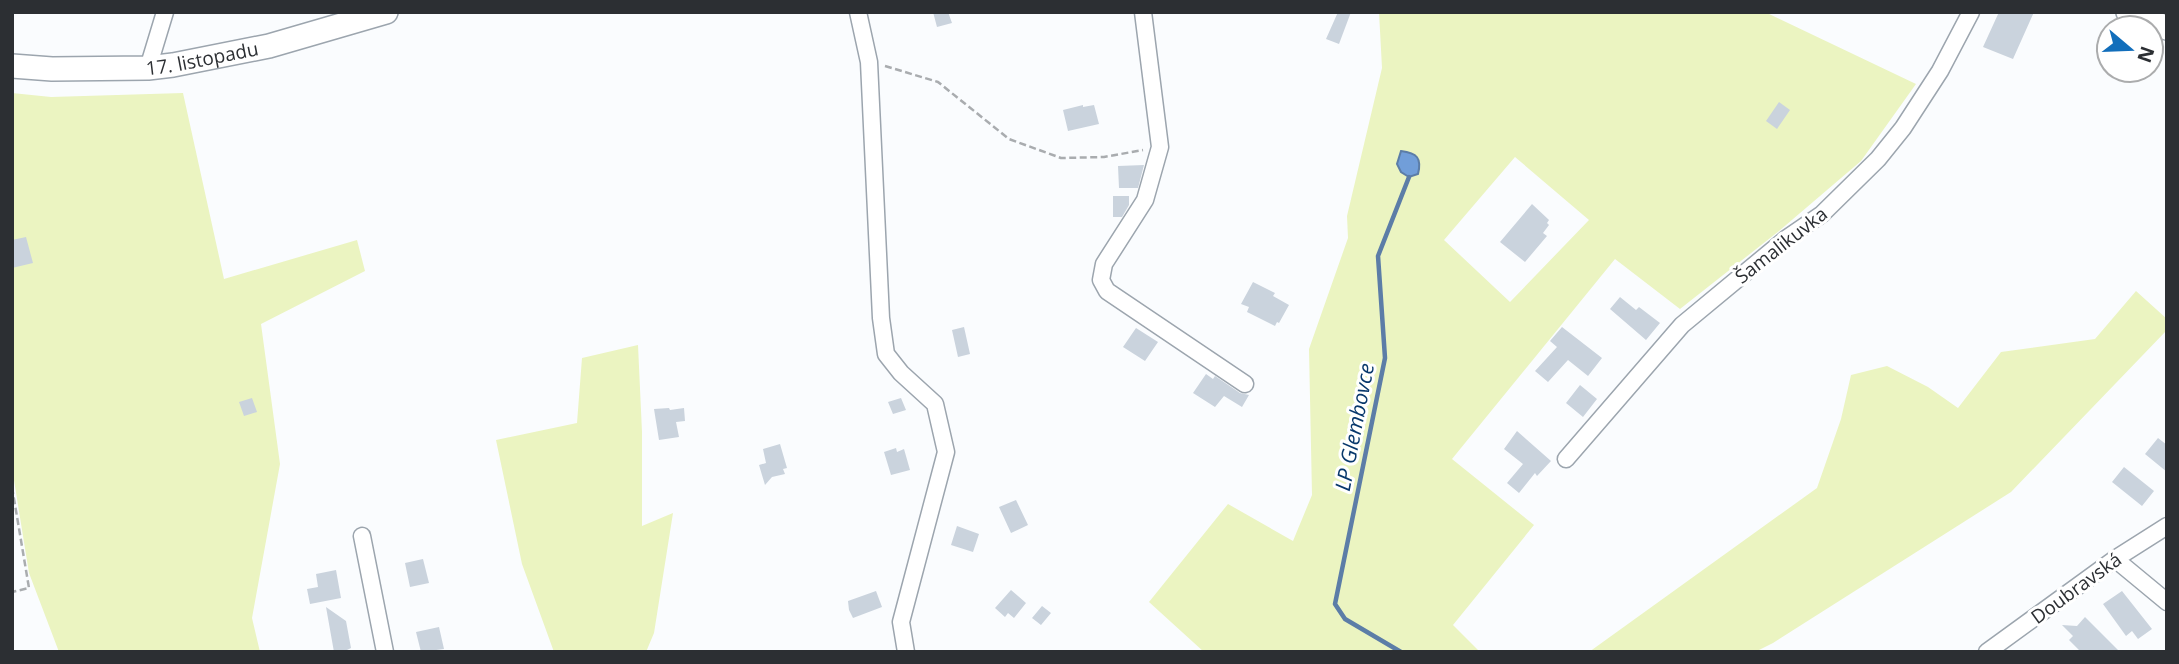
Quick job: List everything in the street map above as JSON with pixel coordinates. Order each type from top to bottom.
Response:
[{"type":"main road","name":"17. listopadu","points":[[12,66],[52,69],[148,68],[269,46],[386,12]]},
{"type":"main road","points":[[2128,12],[2167,28]]},
{"type":"street","points":[[148,68],[164,12]]},
{"type":"street","points":[[858,12],[869,62],[881,318],[886,354],[901,373],[935,404],[946,453],[901,622],[905,652]]},
{"type":"street","points":[[1143,12],[1160,147],[1145,200],[1104,264],[1101,280],[1108,291],[1245,384]]},
{"type":"street","name":"Šamalikuvka","points":[[1566,459],[1682,325],[1787,238],[1822,214],[1878,159],[1903,128],[1940,71],[1971,12]]},
{"type":"street","name":"Doubravská","points":[[1987,652],[2115,559],[2167,526]]},
{"type":"street","points":[[362,536],[386,652]]},
{"type":"street","points":[[2115,559],[2167,602]]},
{"type":"path","points":[[869,62],[938,82],[1009,139],[1061,158],[1104,157],[1160,147]]},
{"type":"path","points":[[12,487],[29,588],[12,592]]},
{"type":"green space","points":[[1379,12],[1765,12],[1916,84],[1861,161],[1779,231],[1680,309],[1615,259],[1452,459],[1534,525],[1453,625],[1480,652],[1204,652],[1149,602],[1228,504],[1293,541],[1312,495],[1309,349],[1348,238],[1347,216],[1382,68]],"holes":[[[1515,157],[1589,220],[1510,302],[1444,240]]]},
{"type":"green space","points":[[12,93],[51,97],[183,93],[224,279],[357,240],[365,271],[261,324],[280,464],[252,618],[260,652],[59,652],[29,573],[12,468]]},
{"type":"green space","points":[[2136,291],[2167,319],[2167,330],[2011,492],[1755,652],[1589,652],[1817,488],[1841,419],[1851,375],[1887,366],[1928,387],[1958,408],[2001,352],[2095,339]]},
{"type":"green space","points":[[638,345],[642,526],[673,513],[654,633],[646,652],[554,652],[522,564],[496,440],[577,423],[582,358]]},
{"type":"water","points":[[1401,151],[1417,157],[1418,174],[1409,177],[1401,172],[1397,164]]},
{"type":"building","points":[[933,12],[948,12],[952,23],[937,27]]},
{"type":"building","points":[[1338,12],[1351,12],[1339,44],[1326,39]]},
{"type":"building","points":[[1999,12],[2034,12],[2013,59],[1983,47]]},
{"type":"building","points":[[1779,102],[1790,110],[1777,129],[1766,121]]},
{"type":"building","points":[[1094,105],[1099,124],[1068,131],[1063,110]]},
{"type":"building","points":[[1144,165],[1138,188],[1119,188],[1118,166]]},
{"type":"building","points":[[1113,196],[1129,196],[1129,205],[1122,217],[1113,217]]},
{"type":"building","points":[[1532,204],[1549,220],[1549,225],[1543,233],[1547,236],[1525,262],[1500,242]]},
{"type":"building","points":[[26,237],[33,263],[12,268],[12,240]]},
{"type":"building","points":[[1253,282],[1275,293],[1273,296],[1289,305],[1275,326],[1247,312],[1249,307],[1241,304]]},
{"type":"building","points":[[1620,297],[1636,310],[1639,307],[1660,323],[1646,340],[1610,309]]},
{"type":"building","points":[[964,327],[970,354],[958,357],[952,330]]},
{"type":"building","points":[[1562,327],[1602,358],[1588,376],[1568,360],[1548,382],[1535,371],[1557,347],[1550,341]]},
{"type":"building","points":[[1136,328],[1158,342],[1145,361],[1123,347]]},
{"type":"building","points":[[1206,374],[1213,379],[1215,376],[1240,393],[1249,395],[1242,407],[1224,396],[1215,407],[1193,393]]},
{"type":"building","points":[[1580,385],[1597,399],[1583,417],[1566,403]]},
{"type":"building","points":[[252,398],[257,412],[244,416],[239,402]]},
{"type":"building","points":[[901,398],[906,410],[893,414],[888,402]]},
{"type":"building","points":[[684,408],[685,421],[676,422],[679,437],[659,440],[654,409]]},
{"type":"building","points":[[1517,431],[1551,461],[1537,476],[1535,473],[1519,493],[1507,483],[1523,464],[1504,449]]},
{"type":"building","points":[[2158,438],[2167,445],[2167,472],[2145,454]]},
{"type":"building","points":[[780,444],[787,468],[783,469],[785,474],[772,477],[765,485],[759,465],[766,463],[763,449]]},
{"type":"building","points":[[896,448],[897,452],[904,449],[910,470],[891,475],[884,452]]},
{"type":"building","points":[[2124,467],[2154,491],[2142,506],[2112,482]]},
{"type":"building","points":[[1016,500],[1028,525],[1011,533],[999,507]]},
{"type":"building","points":[[957,526],[979,534],[973,552],[951,545]]},
{"type":"building","points":[[423,559],[429,583],[410,587],[405,563]]},
{"type":"building","points":[[336,570],[341,598],[310,604],[307,589],[318,587],[316,574]]},
{"type":"building","points":[[1011,590],[1026,603],[1014,618],[1008,613],[1005,617],[995,608]]},
{"type":"building","points":[[876,591],[882,607],[853,618],[848,601]]},
{"type":"building","points":[[2122,591],[2152,629],[2138,639],[2132,631],[2126,636],[2103,604]]},
{"type":"building","points":[[1042,606],[1051,613],[1041,625],[1032,618]]},
{"type":"building","points":[[326,607],[346,621],[351,648],[343,652],[334,652]]},
{"type":"building","points":[[2085,617],[2120,652],[2081,652],[2069,640],[2073,636],[2062,625],[2077,626]]},
{"type":"building","points":[[439,627],[444,649],[421,652],[416,632]]},
{"type":"waterway","name":"LP Glembovce","points":[[1401,652],[1345,619],[1335,604],[1385,358],[1378,256],[1409,177]]}]
